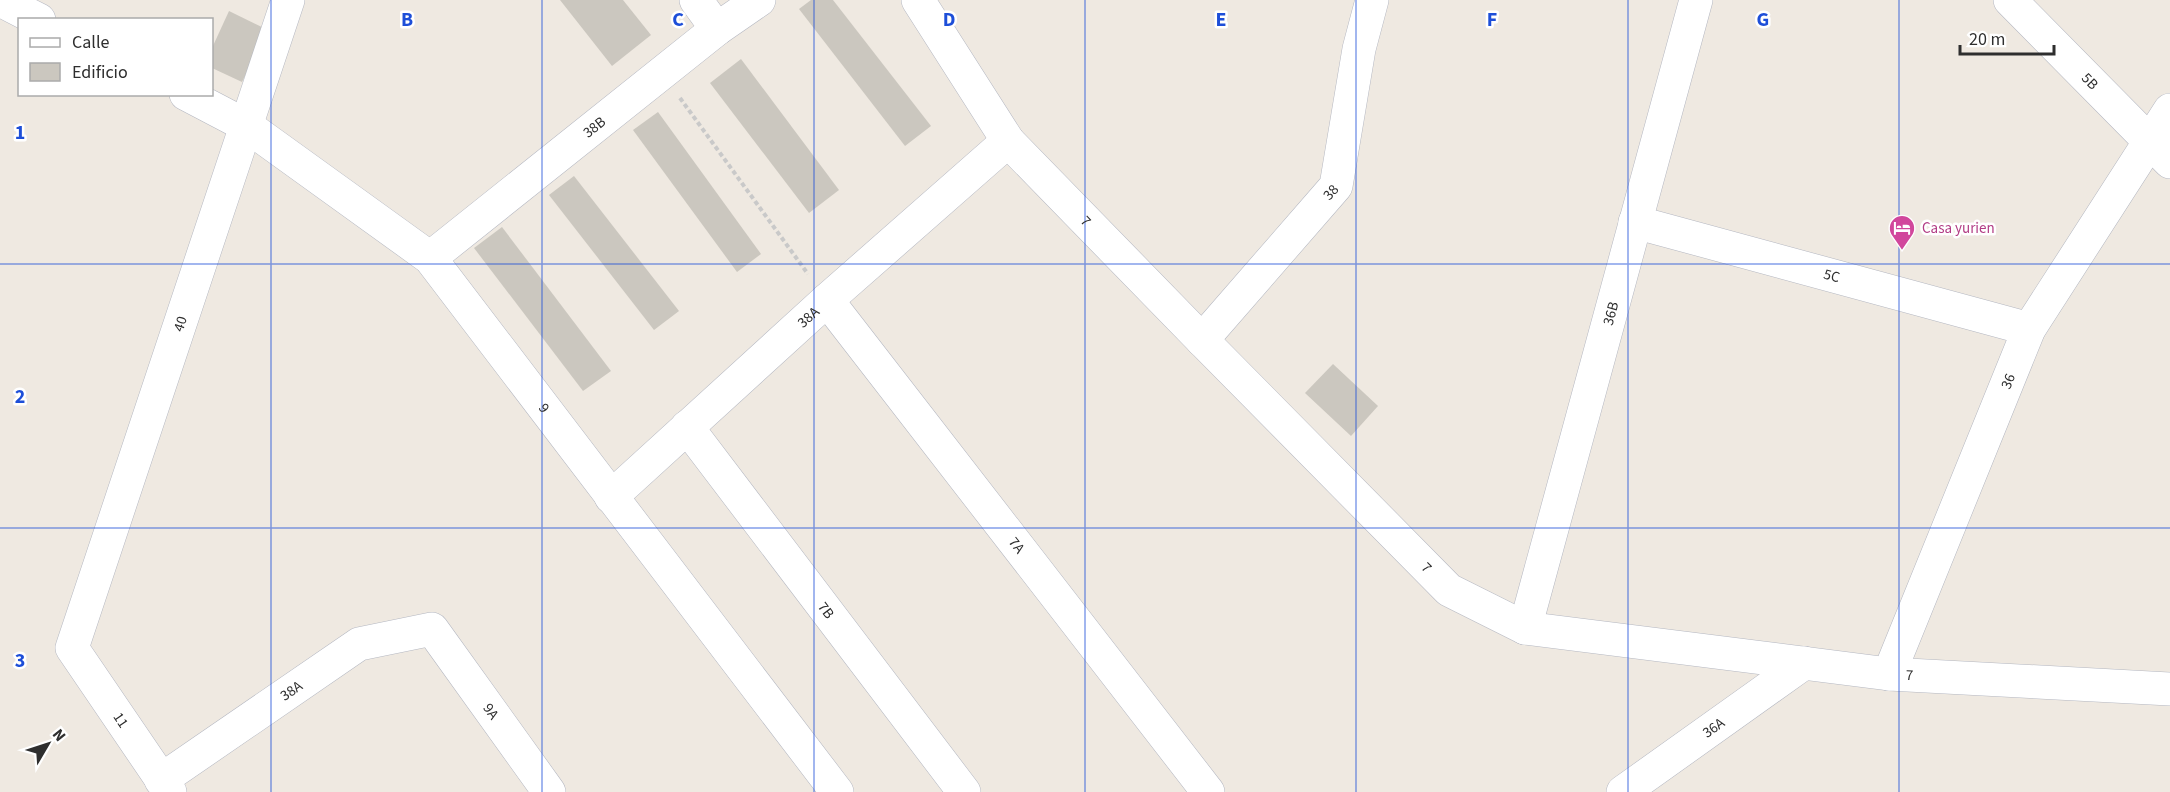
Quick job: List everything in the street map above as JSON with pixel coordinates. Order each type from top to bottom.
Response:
[{"type":"street","points":[[0,0],[35,18]]},
{"type":"street","name":"40","points":[[72,648],[288,0]]},
{"type":"street","points":[[696,0],[717,29]]},
{"type":"street","name":"38B","points":[[430,258],[717,29],[759,0]]},
{"type":"street","name":"7","points":[[918,0],[1008,141],[1449,590],[1525,628],[1889,674],[2098,687],[2170,689]]},
{"type":"street","name":"38","points":[[1202,340],[1336,186],[1359,50],[1372,0]]},
{"type":"street","name":"36B","points":[[1525,628],[1696,0]]},
{"type":"street","name":"5B","points":[[2010,0],[2160,152]]},
{"type":"street","name":"9","points":[[190,96],[247,126],[430,258],[837,792]]},
{"type":"street","name":"36","points":[[1889,674],[2029,329],[2160,152],[2170,110]]},
{"type":"street","name":"38A","points":[[611,497],[827,300],[1008,141]]},
{"type":"street","name":"5C","points":[[1635,222],[2029,329]]},
{"type":"street","name":"7A","points":[[827,300],[1200,789]]},
{"type":"street","name":"7B","points":[[687,427],[964,792]]},
{"type":"street","name":"38A","points":[[166,786],[359,644],[432,629]]},
{"type":"street","name":"9A","points":[[432,629],[549,792]]},
{"type":"street","name":"11","points":[[72,648],[166,786]]},
{"type":"street","name":"36A","points":[[1623,792],[1804,663]]},
{"type":"path","points":[[662,73],[827,300]]},
{"type":"building","points":[[560,0],[623,0],[651,35],[612,66]]},
{"type":"building","points":[[811,0],[833,0],[931,126],[905,146],[799,9]]},
{"type":"building","points":[[229,11],[268,30],[242,82],[213,68],[213,46]]},
{"type":"building","points":[[741,59],[839,190],[809,213],[710,83]]},
{"type":"building","points":[[658,112],[761,254],[737,272],[633,130]]},
{"type":"building","points":[[574,176],[679,311],[654,330],[549,195]]},
{"type":"building","points":[[502,227],[611,371],[583,391],[474,248]]},
{"type":"building","points":[[1333,364],[1378,406],[1351,436],[1305,393]]},
{"type":"place","name":"Casa yurien","points":[[1902,251]]}]
